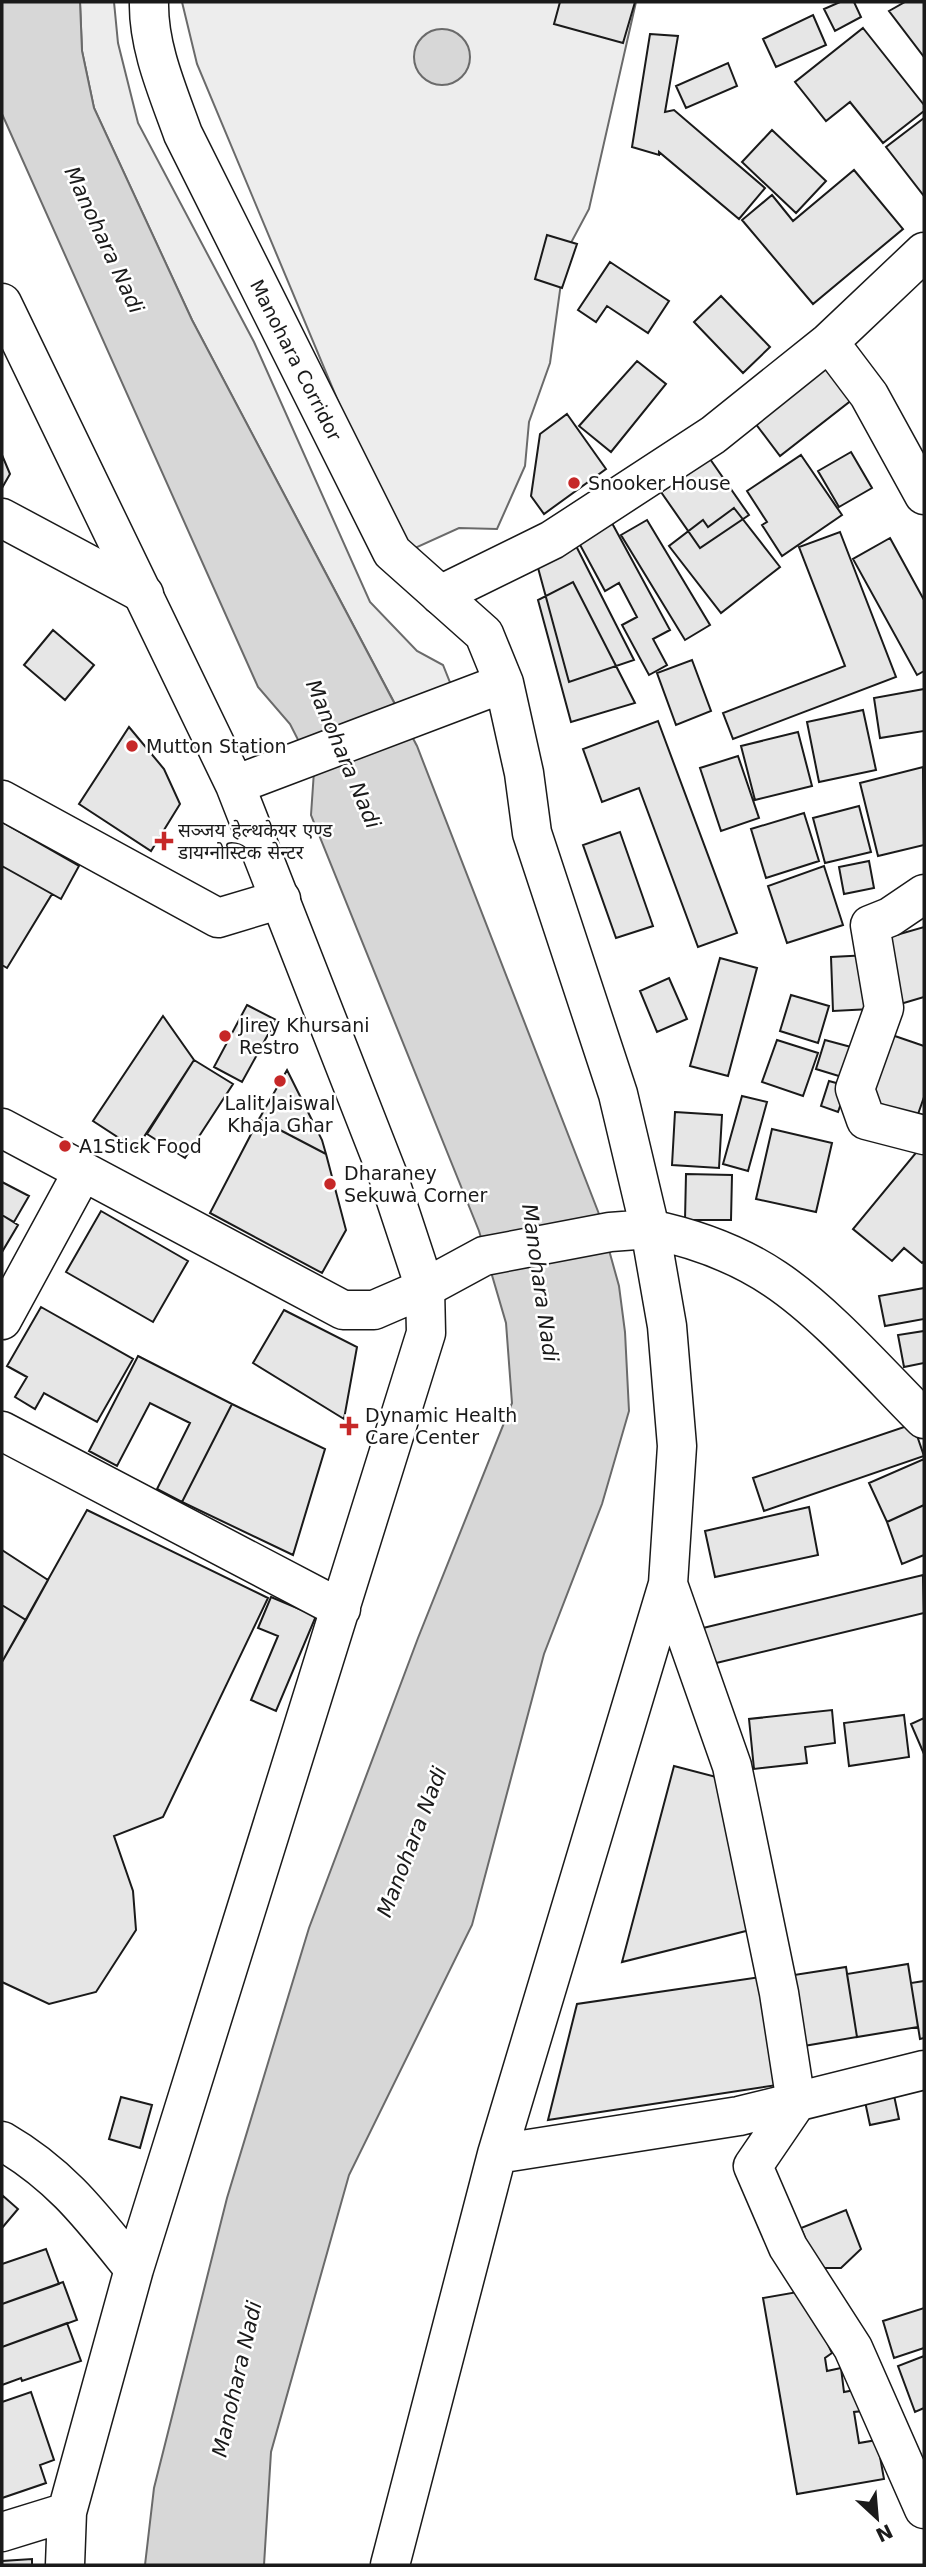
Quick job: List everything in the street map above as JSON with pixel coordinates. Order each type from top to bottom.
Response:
[{"type":"street","name":"Manohara Corridor","points":[[149,2],[148,17],[159,67],[183,134],[392,552],[484,634],[503,683],[524,773],[532,833],[618,1094],[650,1229],[667,1326],[677,1446],[668,1584]]},
{"type":"street","points":[[440,595],[564,532],[713,435],[829,342],[924,252]]},
{"type":"street","points":[[2,303],[235,785],[387,1172],[425,1288],[426,1333],[134,2269],[66,2512],[65,2565]]},
{"type":"street","points":[[829,342],[869,396],[924,495]]},
{"type":"street","points":[[2,518],[144,594]]},
{"type":"street","points":[[235,785],[503,683]]},
{"type":"street","points":[[2,800],[218,918],[281,899]]},
{"type":"street","points":[[924,894],[890,917],[870,925],[884,1008],[855,1089],[866,1120],[924,1135]]},
{"type":"street","points":[[2,1128],[343,1310],[374,1310],[425,1288],[484,1256],[610,1232],[650,1229],[694,1238],[774,1279],[834,1329],[924,1419]]},
{"type":"street","points":[[2,1320],[83,1171]]},
{"type":"street","points":[[2,1431],[341,1609]]},
{"type":"street","points":[[668,1584],[732,1766],[779,1993],[796,2103],[753,2166],[788,2247],[853,2348],[924,2509]]},
{"type":"street","points":[[390,2565],[497,2154],[668,1584]]},
{"type":"street","points":[[497,2154],[739,2116],[924,2070]]},
{"type":"street","points":[[2,2141],[27,2155],[70,2190],[134,2269]]},
{"type":"street","points":[[2,2532],[66,2512]]},
{"type":"shaded area","points":[[80,2],[114,2],[118,43],[138,123],[254,342],[370,602],[417,651],[443,665],[451,685],[395,704],[192,320],[94,108],[82,51]]},
{"type":"shaded area","points":[[182,2],[636,2],[589,209],[565,254],[550,363],[529,422],[525,466],[497,529],[459,528],[402,554],[197,64]]},
{"type":"water","name":"Manohara Nadi","points":[[2,2],[80,2],[82,51],[94,108],[192,320],[417,746],[599,1214],[619,1286],[625,1332],[629,1411],[602,1504],[544,1654],[472,1925],[349,2175],[271,2452],[264,2565],[145,2565],[154,2488],[227,2198],[309,1928],[418,1638],[512,1403],[506,1323],[479,1231],[311,815],[314,771],[290,724],[258,687],[2,114]]},
{"type":"water","points":[[436,29],[448,29],[458,33],[466,41],[470,57],[466,73],[458,81],[448,85],[436,85],[426,81],[418,73],[414,63],[414,51],[418,41],[426,33]]},
{"type":"building","points":[[560,2],[635,2],[623,43],[554,24]]},
{"type":"building","points":[[840,2],[854,2],[861,17],[835,31],[824,9]]},
{"type":"building","points":[[905,2],[924,2],[924,57],[889,11]]},
{"type":"building","points":[[813,15],[826,45],[776,67],[763,39]]},
{"type":"building","points":[[863,28],[924,105],[924,111],[883,143],[850,102],[826,121],[795,82]]},
{"type":"building","points":[[650,34],[678,36],[665,112],[674,110],[765,188],[739,219],[659,152],[659,155],[632,147]]},
{"type":"building","points":[[728,63],[737,86],[686,108],[676,86]]},
{"type":"building","points":[[924,118],[924,196],[886,147]]},
{"type":"building","points":[[772,130],[826,181],[796,213],[742,162]]},
{"type":"building","points":[[854,170],[903,229],[813,304],[742,220],[772,195],[793,221]]},
{"type":"building","points":[[547,235],[577,244],[562,288],[535,279]]},
{"type":"building","points":[[610,262],[669,301],[648,333],[607,306],[596,322],[578,310]]},
{"type":"building","points":[[721,296],[770,347],[743,373],[694,322]]},
{"type":"building","points":[[637,361],[666,384],[611,452],[579,426]]},
{"type":"building","points":[[825,363],[853,399],[780,456],[752,419]]},
{"type":"building","points":[[567,414],[606,469],[544,514],[531,496],[540,434]]},
{"type":"building","points":[[851,452],[872,488],[839,507],[818,471]]},
{"type":"building","points":[[2,455],[10,474],[2,488]]},
{"type":"building","points":[[801,455],[842,515],[782,556],[762,525],[767,522],[747,491]]},
{"type":"building","points":[[710,459],[749,515],[700,548],[661,492]]},
{"type":"building","points":[[734,508],[780,567],[721,613],[669,546],[703,520],[708,527]]},
{"type":"building","points":[[606,512],[670,630],[653,639],[667,665],[649,675],[622,625],[637,617],[619,583],[605,591],[572,530]]},
{"type":"building","points":[[647,520],[710,625],[685,640],[621,535]]},
{"type":"building","points":[[840,532],[896,677],[733,739],[723,713],[845,666],[799,547]]},
{"type":"building","points":[[572,538],[634,660],[569,682],[534,553]]},
{"type":"building","points":[[890,538],[924,600],[924,671],[917,675],[853,559]]},
{"type":"building","points":[[573,582],[635,703],[571,722],[538,600]]},
{"type":"building","points":[[53,630],[94,665],[65,700],[24,665]]},
{"type":"building","points":[[692,660],[711,711],[676,725],[657,673]]},
{"type":"building","points":[[924,689],[924,731],[880,738],[874,698]]},
{"type":"building","points":[[863,710],[876,770],[819,782],[807,722]]},
{"type":"building","points":[[658,721],[737,933],[698,947],[639,788],[602,802],[583,749]]},
{"type":"building","points":[[129,727],[164,769],[180,804],[151,851],[79,804]]},
{"type":"building","points":[[798,732],[812,786],[755,800],[741,746]]},
{"type":"building","points":[[738,756],[759,818],[721,831],[700,768]]},
{"type":"building","points":[[923,767],[924,845],[878,856],[860,783]]},
{"type":"building","points":[[859,806],[871,852],[825,863],[813,818]]},
{"type":"building","points":[[804,813],[819,861],[766,878],[751,829]]},
{"type":"building","points":[[2,822],[79,866],[61,899],[2,866]]},
{"type":"building","points":[[620,832],[653,926],[616,938],[583,845]]},
{"type":"building","points":[[869,861],[874,888],[844,894],[839,867]]},
{"type":"building","points":[[2,866],[52,894],[7,968],[2,965]]},
{"type":"building","points":[[824,866],[843,925],[787,943],[768,886]]},
{"type":"building","points":[[924,927],[924,997],[897,1005],[879,940]]},
{"type":"building","points":[[869,955],[871,1009],[833,1011],[831,957]]},
{"type":"building","points":[[720,958],[757,968],[728,1076],[690,1066]]},
{"type":"building","points":[[669,978],[687,1019],[657,1032],[640,991]]},
{"type":"building","points":[[791,995],[829,1006],[818,1043],[780,1031]]},
{"type":"building","points":[[247,1005],[276,1020],[242,1082],[214,1067]]},
{"type":"building","points":[[163,1016],[194,1060],[136,1149],[93,1121]]},
{"type":"building","points":[[889,1034],[924,1046],[924,1097],[917,1117],[867,1099]]},
{"type":"building","points":[[777,1040],[818,1053],[803,1096],[762,1082]]},
{"type":"building","points":[[825,1040],[851,1047],[842,1077],[816,1069]]},
{"type":"building","points":[[194,1060],[233,1084],[185,1158],[147,1134]]},
{"type":"building","points":[[287,1070],[322,1140],[326,1154],[259,1119]]},
{"type":"building","points":[[829,1081],[847,1086],[838,1112],[821,1106]]},
{"type":"building","points":[[742,1096],[767,1102],[748,1171],[723,1164]]},
{"type":"building","points":[[675,1112],[722,1115],[719,1168],[672,1165]]},
{"type":"building","points":[[259,1119],[326,1154],[346,1230],[322,1273],[210,1213]]},
{"type":"building","points":[[772,1129],[832,1143],[816,1212],[756,1199]]},
{"type":"building","points":[[924,1143],[924,1261],[922,1263],[904,1248],[892,1261],[853,1229]]},
{"type":"building","points":[[686,1174],[732,1175],[731,1220],[685,1220]]},
{"type":"building","points":[[2,1182],[29,1196],[14,1222],[2,1215]]},
{"type":"building","points":[[101,1211],[188,1261],[153,1322],[66,1272]]},
{"type":"building","points":[[2,1215],[18,1225],[2,1252]]},
{"type":"building","points":[[924,1288],[924,1319],[885,1326],[879,1296]]},
{"type":"building","points":[[41,1307],[133,1359],[97,1422],[44,1393],[35,1409],[15,1397],[27,1377],[7,1366]]},
{"type":"building","points":[[284,1310],[357,1347],[344,1419],[253,1363]]},
{"type":"building","points":[[924,1331],[924,1363],[904,1367],[898,1335]]},
{"type":"building","points":[[138,1356],[232,1404],[182,1502],[157,1489],[190,1423],[150,1403],[117,1466],[89,1451]]},
{"type":"building","points":[[232,1404],[325,1449],[293,1555],[182,1502]]},
{"type":"building","points":[[913,1424],[924,1456],[764,1511],[753,1478]]},
{"type":"building","points":[[924,1459],[924,1505],[887,1522],[869,1483]]},
{"type":"building","points":[[924,1505],[924,1555],[902,1564],[887,1522]]},
{"type":"building","points":[[809,1507],[818,1555],[715,1577],[705,1531]]},
{"type":"building","points":[[87,1510],[268,1598],[163,1817],[114,1836],[133,1891],[136,1930],[96,1992],[49,2004],[2,1982],[2,1662]]},
{"type":"building","points":[[2,1550],[48,1580],[26,1620],[2,1605]]},
{"type":"building","points":[[923,1575],[924,1613],[712,1664],[703,1628]]},
{"type":"building","points":[[271,1597],[316,1616],[276,1711],[251,1700],[278,1636],[258,1628]]},
{"type":"building","points":[[2,1605],[26,1620],[2,1662]]},
{"type":"building","points":[[832,1710],[835,1743],[805,1747],[807,1763],[754,1769],[749,1719]]},
{"type":"building","points":[[904,1715],[909,1757],[849,1766],[844,1723]]},
{"type":"building","points":[[924,1718],[924,1754],[911,1724]]},
{"type":"building","points":[[674,1766],[724,1779],[762,1927],[622,1962]]},
{"type":"building","points":[[908,1964],[918,2027],[857,2037],[847,1974]]},
{"type":"building","points":[[846,1967],[857,2037],[792,2048],[781,1977]]},
{"type":"building","points":[[768,1976],[784,2084],[548,2120],[577,2004]]},
{"type":"building","points":[[924,1981],[924,2038],[920,2039],[911,1983]]},
{"type":"building","points":[[892,2086],[899,2119],[870,2125],[863,2092]]},
{"type":"building","points":[[121,2097],[152,2105],[140,2148],[109,2139]]},
{"type":"building","points":[[2,2195],[18,2209],[2,2228]]},
{"type":"building","points":[[846,2210],[861,2249],[841,2268],[817,2268],[801,2228]]},
{"type":"building","points":[[46,2249],[59,2284],[2,2304],[2,2264]]},
{"type":"building","points":[[63,2282],[77,2320],[2,2347],[2,2304]]},
{"type":"building","points":[[803,2291],[832,2353],[825,2358],[827,2371],[841,2368],[844,2392],[860,2389],[863,2411],[854,2412],[859,2443],[877,2440],[884,2479],[797,2494],[763,2298]]},
{"type":"building","points":[[924,2308],[924,2348],[894,2358],[883,2321]]},
{"type":"building","points":[[67,2323],[81,2361],[2,2385],[2,2347]]},
{"type":"building","points":[[924,2356],[924,2408],[915,2412],[898,2366]]},
{"type":"building","points":[[31,2392],[54,2460],[40,2465],[46,2483],[2,2498],[2,2402]]},
{"type":"building","points":[[32,2559],[32,2565],[2,2565],[2,2561]]},
{"type":"place","name":"Snooker House","points":[[574,483]]},
{"type":"place","name":"Mutton Station","points":[[132,746]]},
{"type":"place","name":"सञ्जय हेल्थकेयर एण्ड डायग्नोस्टिक सेन्टर","points":[[164,841]]},
{"type":"place","name":"Jirey Khursani Restro","points":[[225,1036]]},
{"type":"place","name":"Lalit Jaiswal Khaja Ghar","points":[[280,1081]]},
{"type":"place","name":"A1Stick Food","points":[[65,1146]]},
{"type":"place","name":"Dharaney Sekuwa Corner","points":[[330,1184]]},
{"type":"place","name":"Dynamic Health Care Center","points":[[349,1426]]}]
